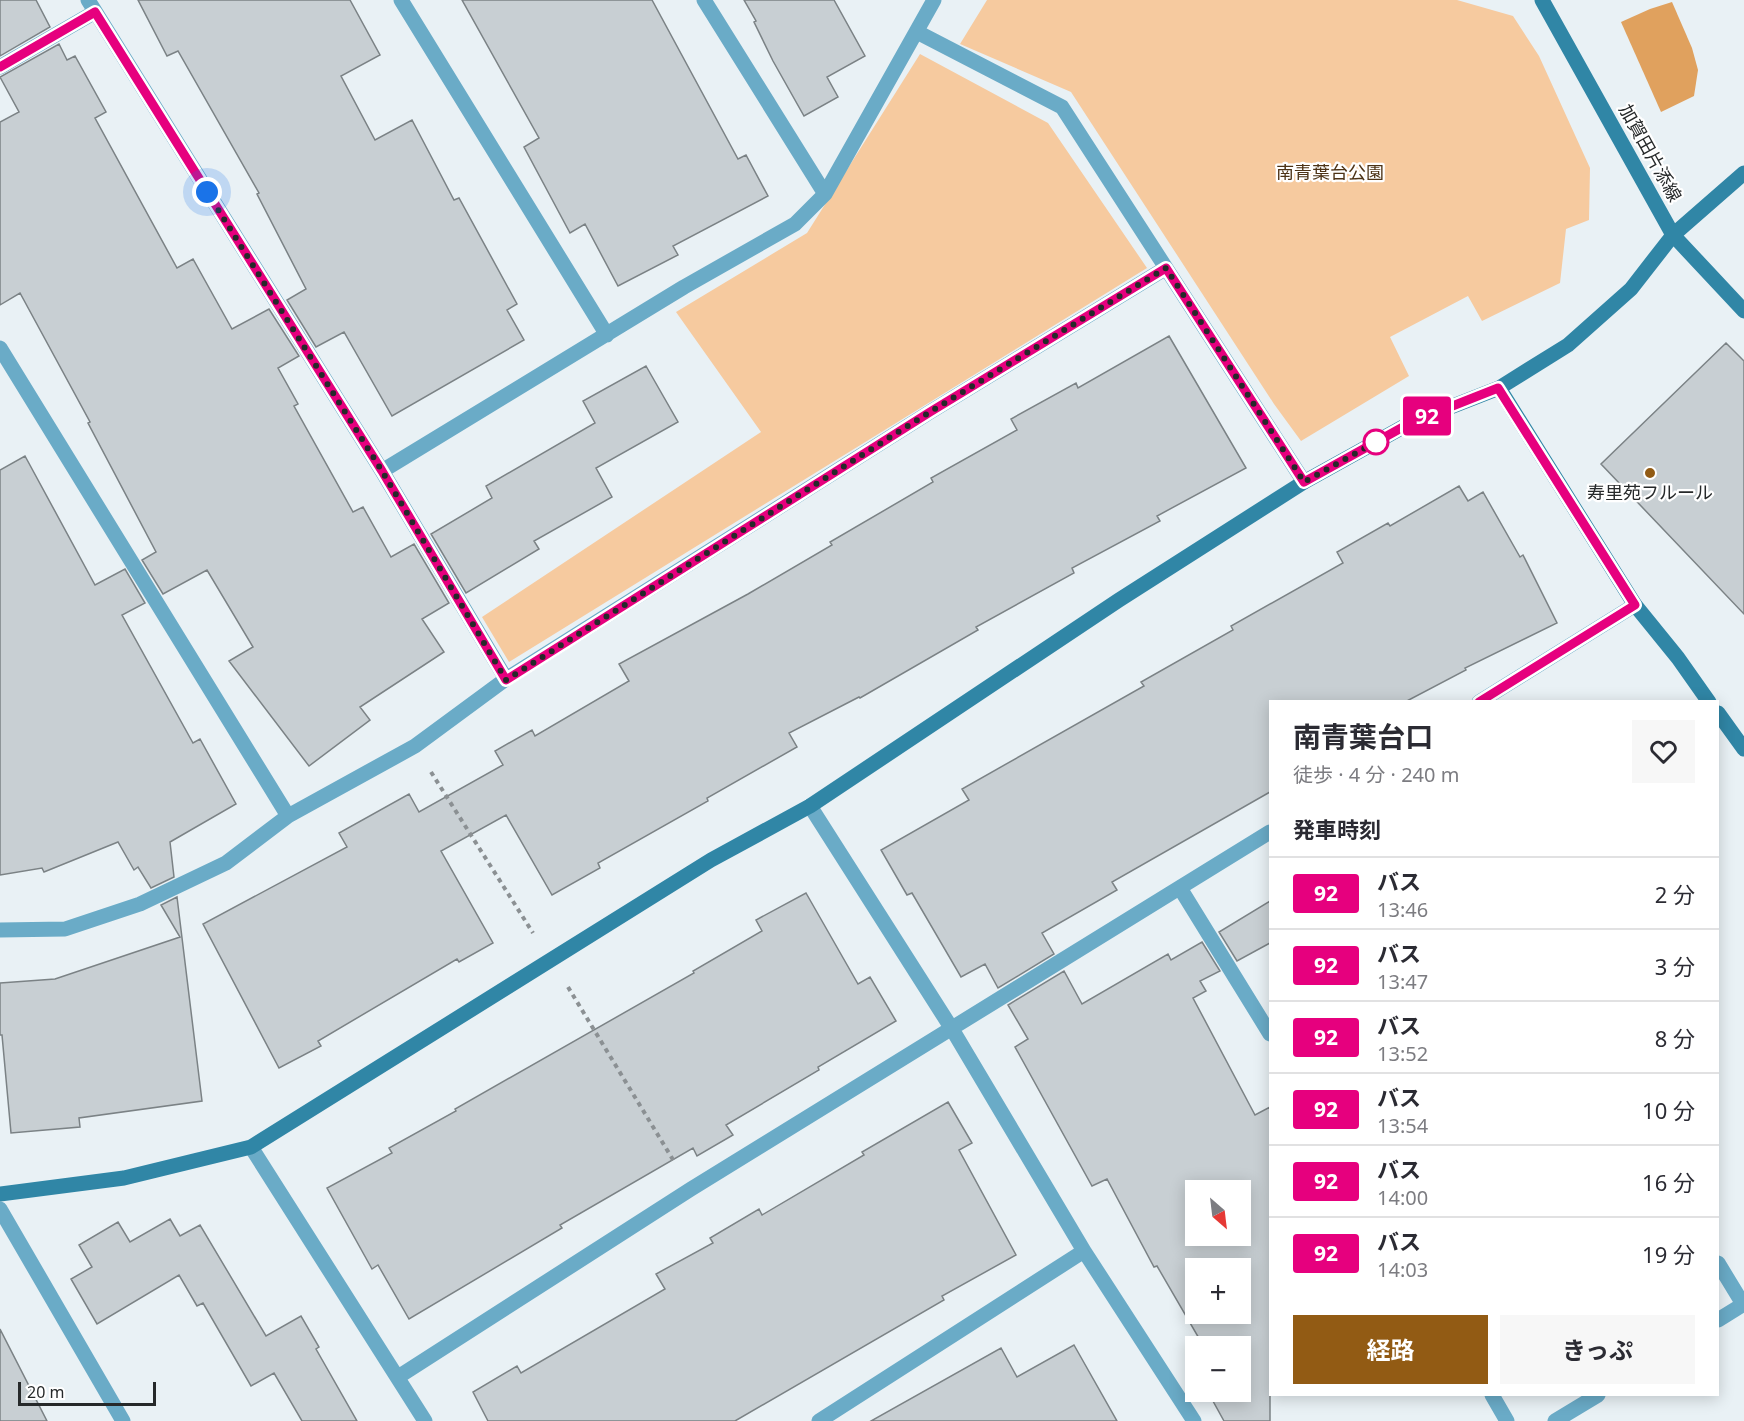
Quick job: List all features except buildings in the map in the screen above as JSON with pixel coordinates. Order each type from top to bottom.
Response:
[{"type":"street","points":[[400,0],[607,334]]},
{"type":"street","points":[[704,0],[825,194]]},
{"type":"street","points":[[382,471],[684,287],[795,224],[825,194],[934,0]]},
{"type":"street","name":"加賀田片添線","points":[[1542,0],[1673,235],[1744,311]]},
{"type":"street","points":[[0,67],[91,6],[382,471],[506,680]]},
{"type":"street","points":[[917,33],[1062,106],[1304,482]]},
{"type":"street","points":[[0,1194],[124,1178],[250,1147],[711,860],[810,806],[1119,600],[1304,482],[1412,422],[1498,388],[1569,345],[1631,289],[1673,235],[1744,173]]},
{"type":"street","points":[[0,930],[65,929],[140,904],[226,863],[288,816],[415,746],[506,680],[930,412],[1166,268]]},
{"type":"street","points":[[0,348],[288,816]]},
{"type":"street","points":[[1498,388],[1635,605],[1678,658],[1708,700]]},
{"type":"street","points":[[1482,700],[1635,605]]},
{"type":"street","points":[[1719,714],[1744,749]]},
{"type":"street","points":[[810,806],[952,1029],[1084,1251],[1194,1421]]},
{"type":"street","points":[[398,1377],[691,1189],[1269,833]]},
{"type":"street","points":[[1180,888],[1269,1032]]},
{"type":"street","points":[[250,1147],[425,1421]]},
{"type":"street","points":[[0,1209],[123,1421]]},
{"type":"street","points":[[819,1421],[838,1415],[1084,1251]]},
{"type":"street","points":[[1719,1265],[1743,1304],[1719,1319]]},
{"type":"street","points":[[1493,1396],[1507,1421]]},
{"type":"street","points":[[1556,1421],[1596,1396]]},
{"type":"path","points":[[415,746],[551,960],[691,1189]]},
{"type":"green space","name":"南青葉台公園","points":[[987,0],[1457,0],[1513,16],[1539,56],[1590,168],[1589,220],[1566,229],[1560,283],[1482,321],[1468,296],[1390,337],[1409,376],[1301,441],[1274,404],[1071,92],[960,44]]},
{"type":"green space","points":[[920,54],[1048,123],[1147,268],[509,662],[482,617],[761,432],[676,312],[807,233]]},
{"type":"shaded area","points":[[1672,2],[1692,48],[1698,70],[1694,96],[1661,112],[1621,22]]},
{"type":"bus line","name":"92","points":[[0,67],[95,12],[382,471],[506,680],[930,412],[1166,268],[1304,482],[1412,422],[1498,388],[1635,605],[1482,700]]},
{"type":"place","name":"寿里苑フルール","points":[[1650,473]]},
{"type":"route","points":[[207,192],[382,471],[506,680],[930,412],[1166,268],[1304,482],[1376,442]]}]
